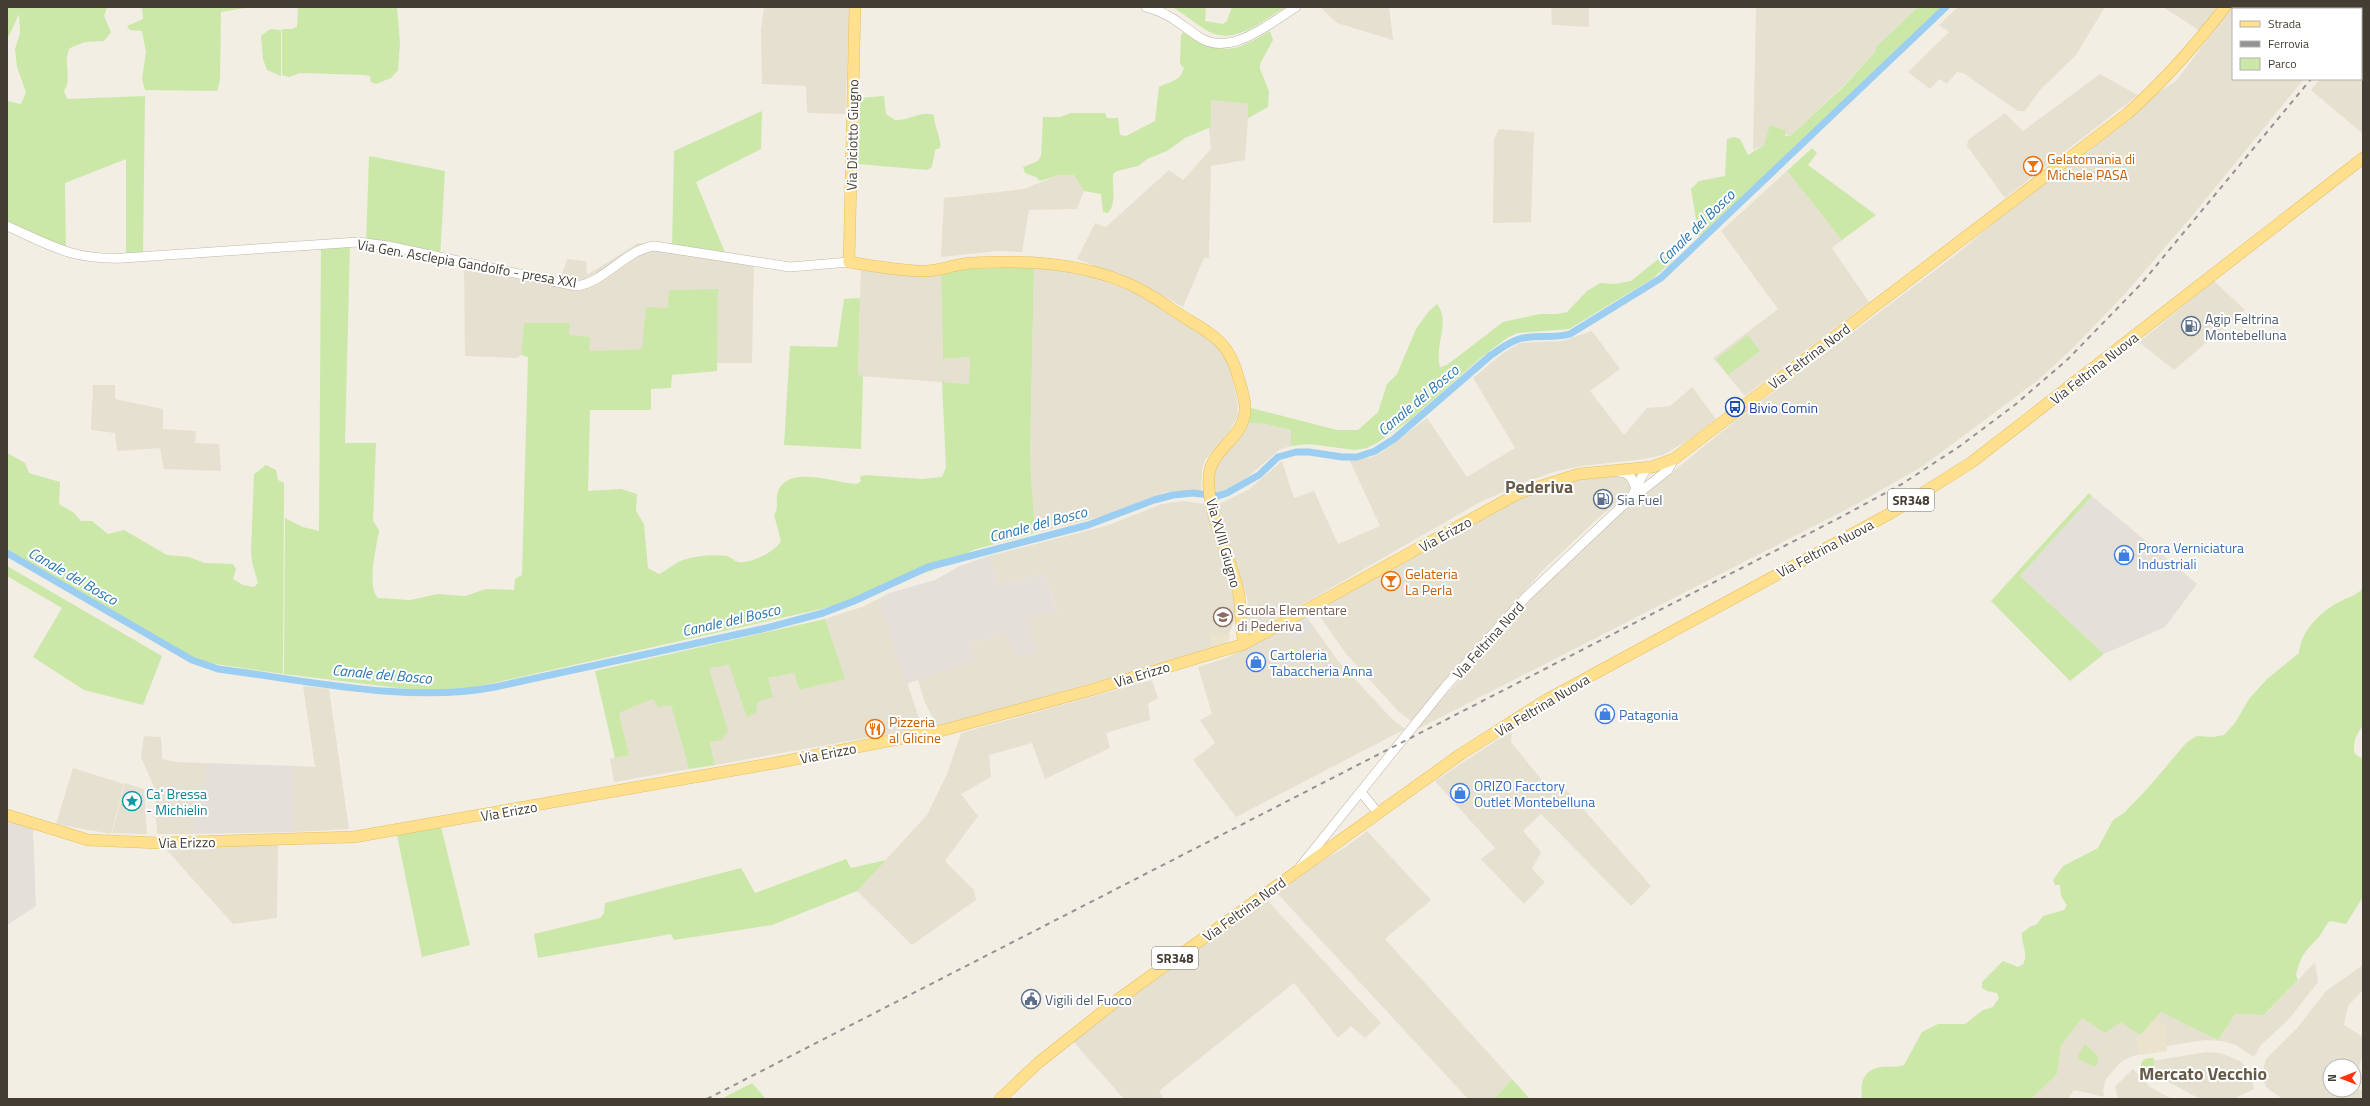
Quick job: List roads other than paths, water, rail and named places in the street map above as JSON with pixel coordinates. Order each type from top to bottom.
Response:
[{"type":"main road","name":"Via Diciotto Giugno","points":[[850,262],[855,7]]},
{"type":"main road","name":"Via Feltrina Nord","points":[[1674,459],[2150,94],[2192,49],[2225,7]]},
{"type":"main road","name":"Via Feltrina Nuova","points":[[1299,869],[1461,754],[1546,700],[1890,513],[1972,462],[2363,158]]},
{"type":"main road","name":"Via XVIII Giugno","points":[[850,262],[926,271],[985,262],[1022,262],[1071,266],[1130,284],[1224,344],[1231,354],[1242,388],[1245,409],[1244,419],[1236,434],[1213,460],[1209,476],[1210,494],[1238,590],[1244,644]]},
{"type":"main road","name":"Via Erizzo","points":[[7,815],[88,840],[159,843],[354,837],[769,764],[944,730],[991,718],[1244,644],[1519,493],[1579,474],[1649,467],[1674,459]]},
{"type":"main road","name":"Via Feltrina Nord","points":[[1000,1099],[1038,1063],[1114,1002],[1299,869]]},
{"type":"street","points":[[1146,7],[1168,14],[1201,38],[1223,44],[1246,37],[1296,7]]},
{"type":"street","name":"Via Gen. Asclepia Gandolfo - presa XXI","points":[[7,226],[61,251],[85,257],[123,258],[358,242],[388,246],[576,286],[587,283],[634,253],[654,246],[790,267],[850,262]]},
{"type":"street","name":"Via Feltrina Nord","points":[[1299,869],[1445,687],[1526,597],[1629,501],[1668,470],[1674,459]]},
{"type":"street","points":[[1649,467],[1653,482]]},
{"type":"street","name":"Via Feltrina Nord","points":[[1629,501],[1649,467]]},
{"type":"street","points":[[1610,471],[1627,473],[1632,478],[1636,488]]},
{"type":"street","points":[[1361,792],[1378,813]]},
{"type":"waterway","name":"Canale del Bosco","points":[[7,553],[192,660],[218,669],[321,684],[392,692],[462,692],[495,687],[762,629],[823,613],[854,601],[928,567],[1088,525],[1154,500],[1173,495],[1193,493],[1218,496],[1227,493],[1259,475],[1278,457],[1296,452],[1309,452],[1342,457],[1357,457],[1375,451],[1394,439],[1491,355],[1505,346],[1515,340],[1525,338],[1570,334],[1661,278],[1946,7]]},
{"type":"railway","points":[[707,1099],[1841,517],[1902,484],[1960,446],[2016,404],[2068,359],[2141,284],[2310,80]]},
{"type":"place","name":"Gelatomania di Michele PASA","points":[[2033,166]]},
{"type":"place","name":"Agip Feltrina Montebelluna","points":[[2191,326]]},
{"type":"place","name":"Bivio Comin","points":[[1735,407]]},
{"type":"place","name":"Sia Fuel","points":[[1603,499]]},
{"type":"place","name":"Prora Verniciatura Industriali","points":[[2124,555]]},
{"type":"place","name":"Gelateria La Perla","points":[[1391,581]]},
{"type":"place","name":"Scuola Elementare di Pederiva","points":[[1223,617]]},
{"type":"place","name":"Cartoleria Tabaccheria Anna","points":[[1256,662]]},
{"type":"place","name":"Patagonia","points":[[1605,714]]},
{"type":"place","name":"Pizzeria al Glicine","points":[[875,729]]},
{"type":"place","name":"ORIZO Facctory Outlet Montebelluna","points":[[1460,793]]},
{"type":"place","name":"Ca' Bressa - Michielin","points":[[132,801]]},
{"type":"place","name":"Vigili del Fuoco","points":[[1031,999]]},
{"type":"district","name":"Pederiva","points":[[1539,486]]},
{"type":"district","name":"Mercato Vecchio","points":[[2203,1073]]}]
